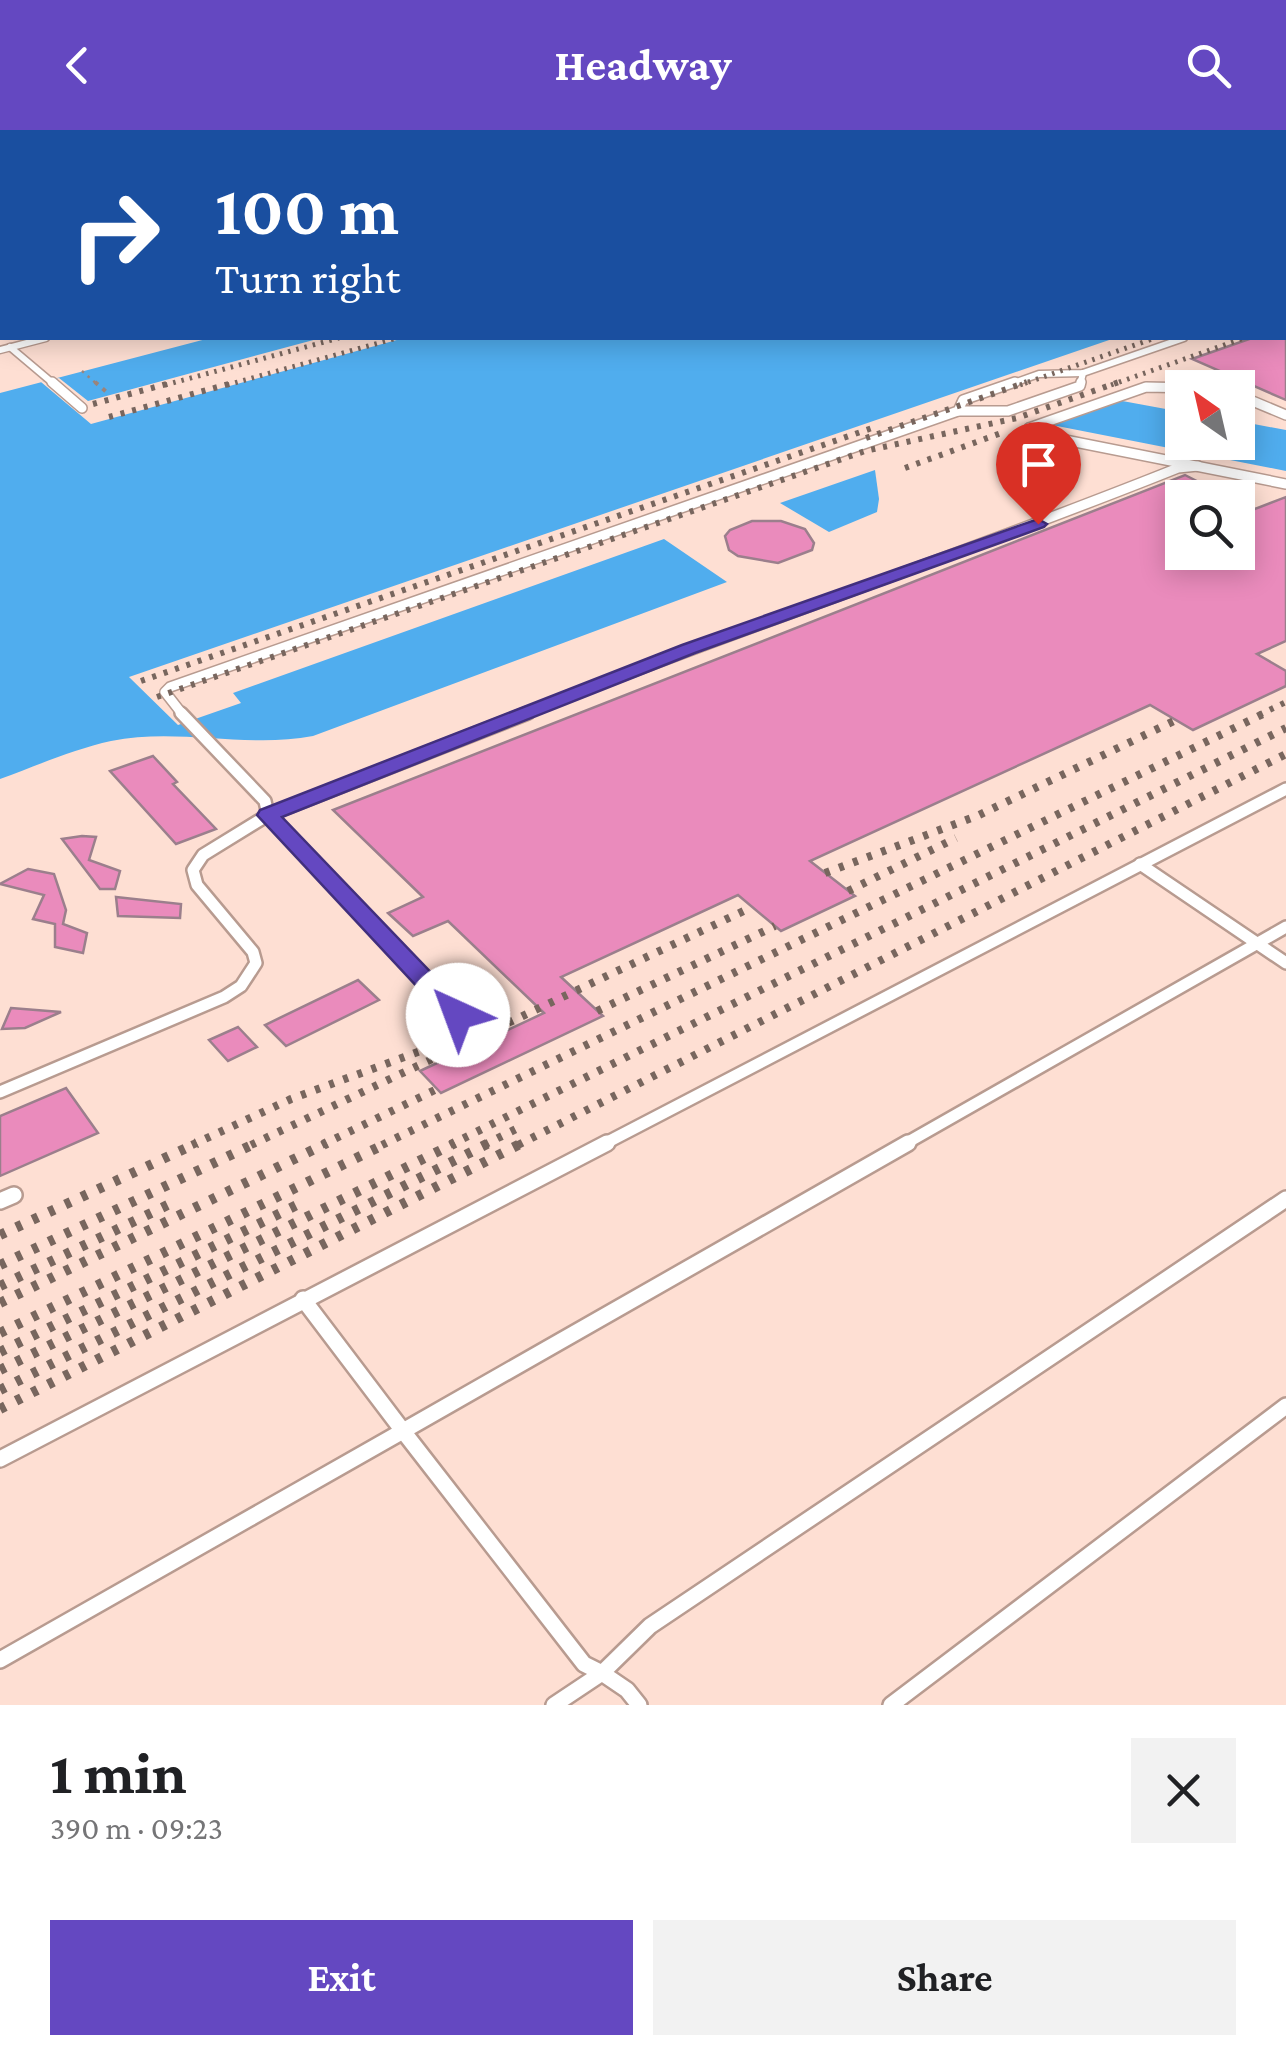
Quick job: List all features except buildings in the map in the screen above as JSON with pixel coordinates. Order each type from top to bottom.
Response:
[{"type":"lane","points":[[10,345],[36,340]]},
{"type":"lane","points":[[958,412],[963,400],[1039,374],[1082,373],[1178,340]]},
{"type":"lane","points":[[10,345],[82,408]]},
{"type":"lane","points":[[458,1015],[268,815],[265,801],[167,698],[166,689],[958,412],[1008,411],[1080,386],[1082,373]]},
{"type":"lane","points":[[1165,387],[1146,386],[1028,428],[1044,436],[1165,460]]},
{"type":"lane","points":[[1255,402],[1286,416]]},
{"type":"lane","points":[[1167,460],[1286,484]]},
{"type":"lane","points":[[0,1092],[241,986],[256,963],[253,952],[197,885],[193,870],[204,855],[268,815],[688,649],[1005,537],[1178,468],[1198,466]]},
{"type":"lane","points":[[0,1459],[1286,788]]},
{"type":"lane","points":[[1140,864],[1286,964]]},
{"type":"lane","points":[[0,1660],[1286,927]]},
{"type":"lane","points":[[0,1202],[14,1195]]},
{"type":"lane","points":[[554,1705],[602,1673],[650,1626],[1286,1199]]},
{"type":"lane","points":[[303,1300],[584,1664],[627,1690],[640,1705]]},
{"type":"lane","points":[[892,1705],[1286,1406]]},
{"type":"path","points":[[82,371],[110,395]]},
{"type":"water","points":[[202,340],[1109,340],[129,677],[178,725],[241,703],[233,693],[664,539],[727,582],[313,736],[263,740],[136,737],[83,748],[0,779],[0,393]]},
{"type":"water","points":[[1117,400],[1165,409],[1165,447],[1052,425]]},
{"type":"water","points":[[1255,424],[1286,430],[1286,471],[1230,460],[1255,460]]},
{"type":"water","points":[[875,470],[877,512],[829,532],[780,503]]},
{"type":"pier","points":[[314,340],[397,340],[91,424],[41,382],[59,378],[88,401]]},
{"type":"railway","points":[[165,385],[332,340]]},
{"type":"railway","points":[[227,385],[390,340]]},
{"type":"railway","points":[[1020,385],[1149,340]]},
{"type":"railway","points":[[1111,385],[1238,340]]},
{"type":"railway","points":[[93,404],[174,382]]},
{"type":"railway","points":[[109,417],[236,382]]},
{"type":"railway","points":[[866,438],[1027,382]]},
{"type":"railway","points":[[157,697],[865,451],[1017,418],[1119,382]]},
{"type":"railway","points":[[141,681],[875,427]]},
{"type":"railway","points":[[905,468],[1004,432]]},
{"type":"railway","points":[[1259,715],[1286,702]]},
{"type":"railway","points":[[382,1145],[1265,713]]},
{"type":"railway","points":[[825,873],[977,816],[1176,720]]},
{"type":"railway","points":[[450,1145],[1286,728]]},
{"type":"railway","points":[[518,1145],[1286,754]]},
{"type":"railway","points":[[848,891],[956,838]]},
{"type":"railway","points":[[251,1145],[752,907]]},
{"type":"railway","points":[[597,1011],[775,926]]},
{"type":"railway","points":[[192,1145],[291,1099],[426,1049]]},
{"type":"railway","points":[[322,1145],[437,1089]]},
{"type":"railway","points":[[484,1145],[522,1126]]},
{"type":"railway","points":[[0,1235],[197,1143]]},
{"type":"railway","points":[[0,1265],[256,1143]]},
{"type":"railway","points":[[0,1303],[327,1143]]},
{"type":"railway","points":[[0,1333],[387,1143]]},
{"type":"railway","points":[[0,1370],[455,1143]]},
{"type":"railway","points":[[0,1390],[489,1143]]},
{"type":"railway","points":[[0,1409],[522,1143]]},
{"type":"railway","points":[[0,1286],[176,1201]]},
{"type":"railway","points":[[0,1352],[305,1201]]},
{"type":"route","points":[[458,1015],[268,815],[688,649],[1038,524]]}]
